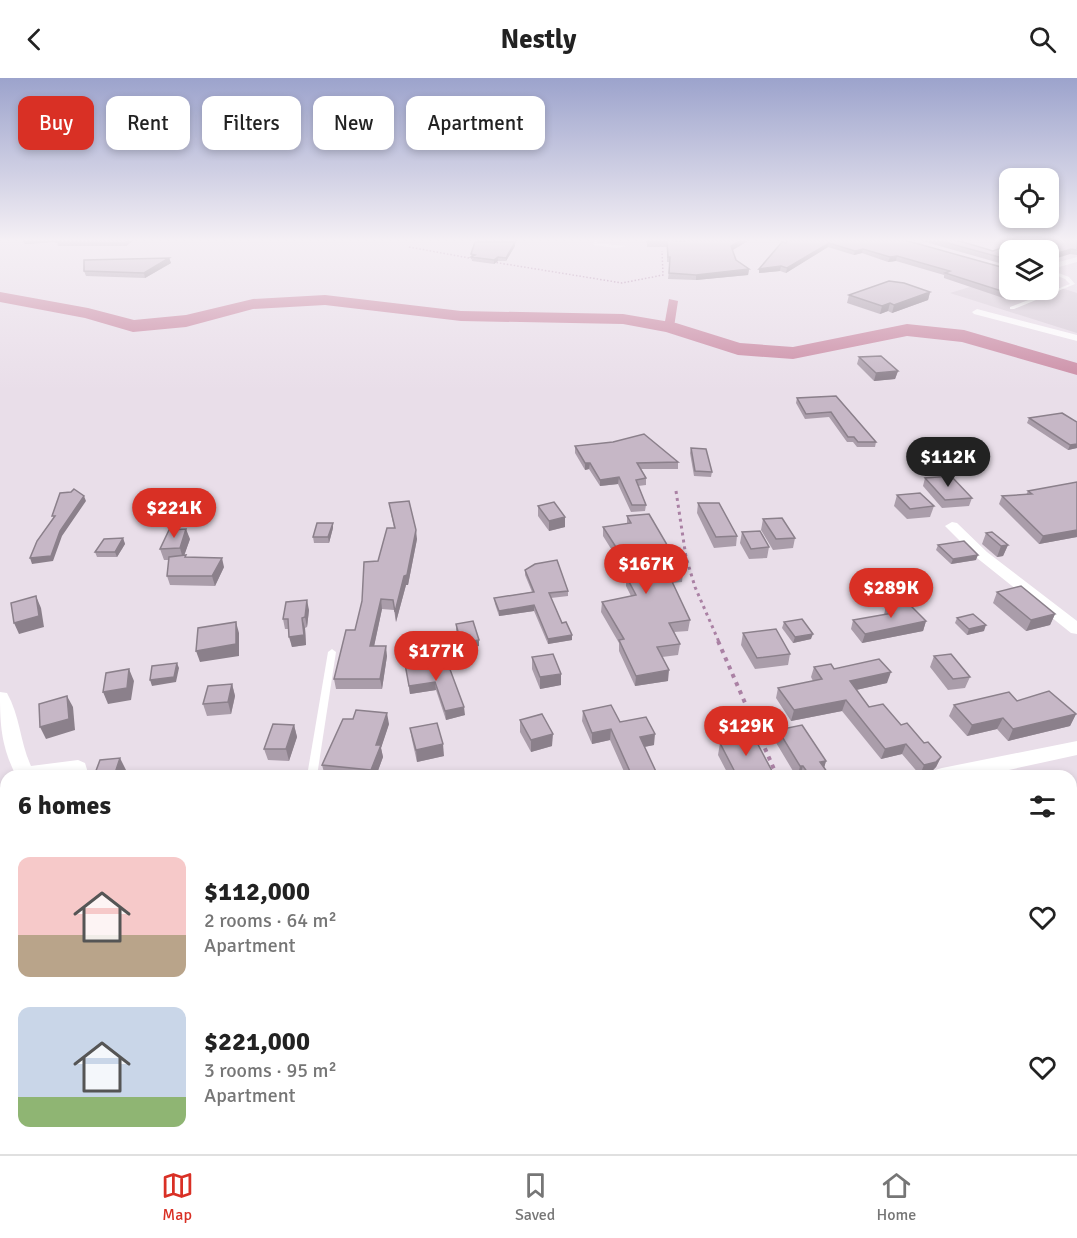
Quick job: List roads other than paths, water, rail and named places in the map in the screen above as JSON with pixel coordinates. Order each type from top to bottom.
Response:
[{"type":"street","points":[[977,312],[1077,338]]},
{"type":"street","points":[[952,526],[982,555],[1077,629]]},
{"type":"street","points":[[0,698],[7,715],[14,750],[23,770]]},
{"type":"street","points":[[971,770],[1077,748]]},
{"type":"street","points":[[60,770],[78,768],[78,770]]},
{"type":"lane","points":[[1012,308],[1032,300]]},
{"type":"lane","points":[[313,770],[332,652]]},
{"type":"waterway","points":[[0,297],[88,313],[133,326],[186,321],[253,304],[325,300],[461,316],[623,319],[669,327],[738,349],[793,353],[907,330],[964,336],[1077,369]]},
{"type":"waterway","points":[[669,327],[673,301]]}]
